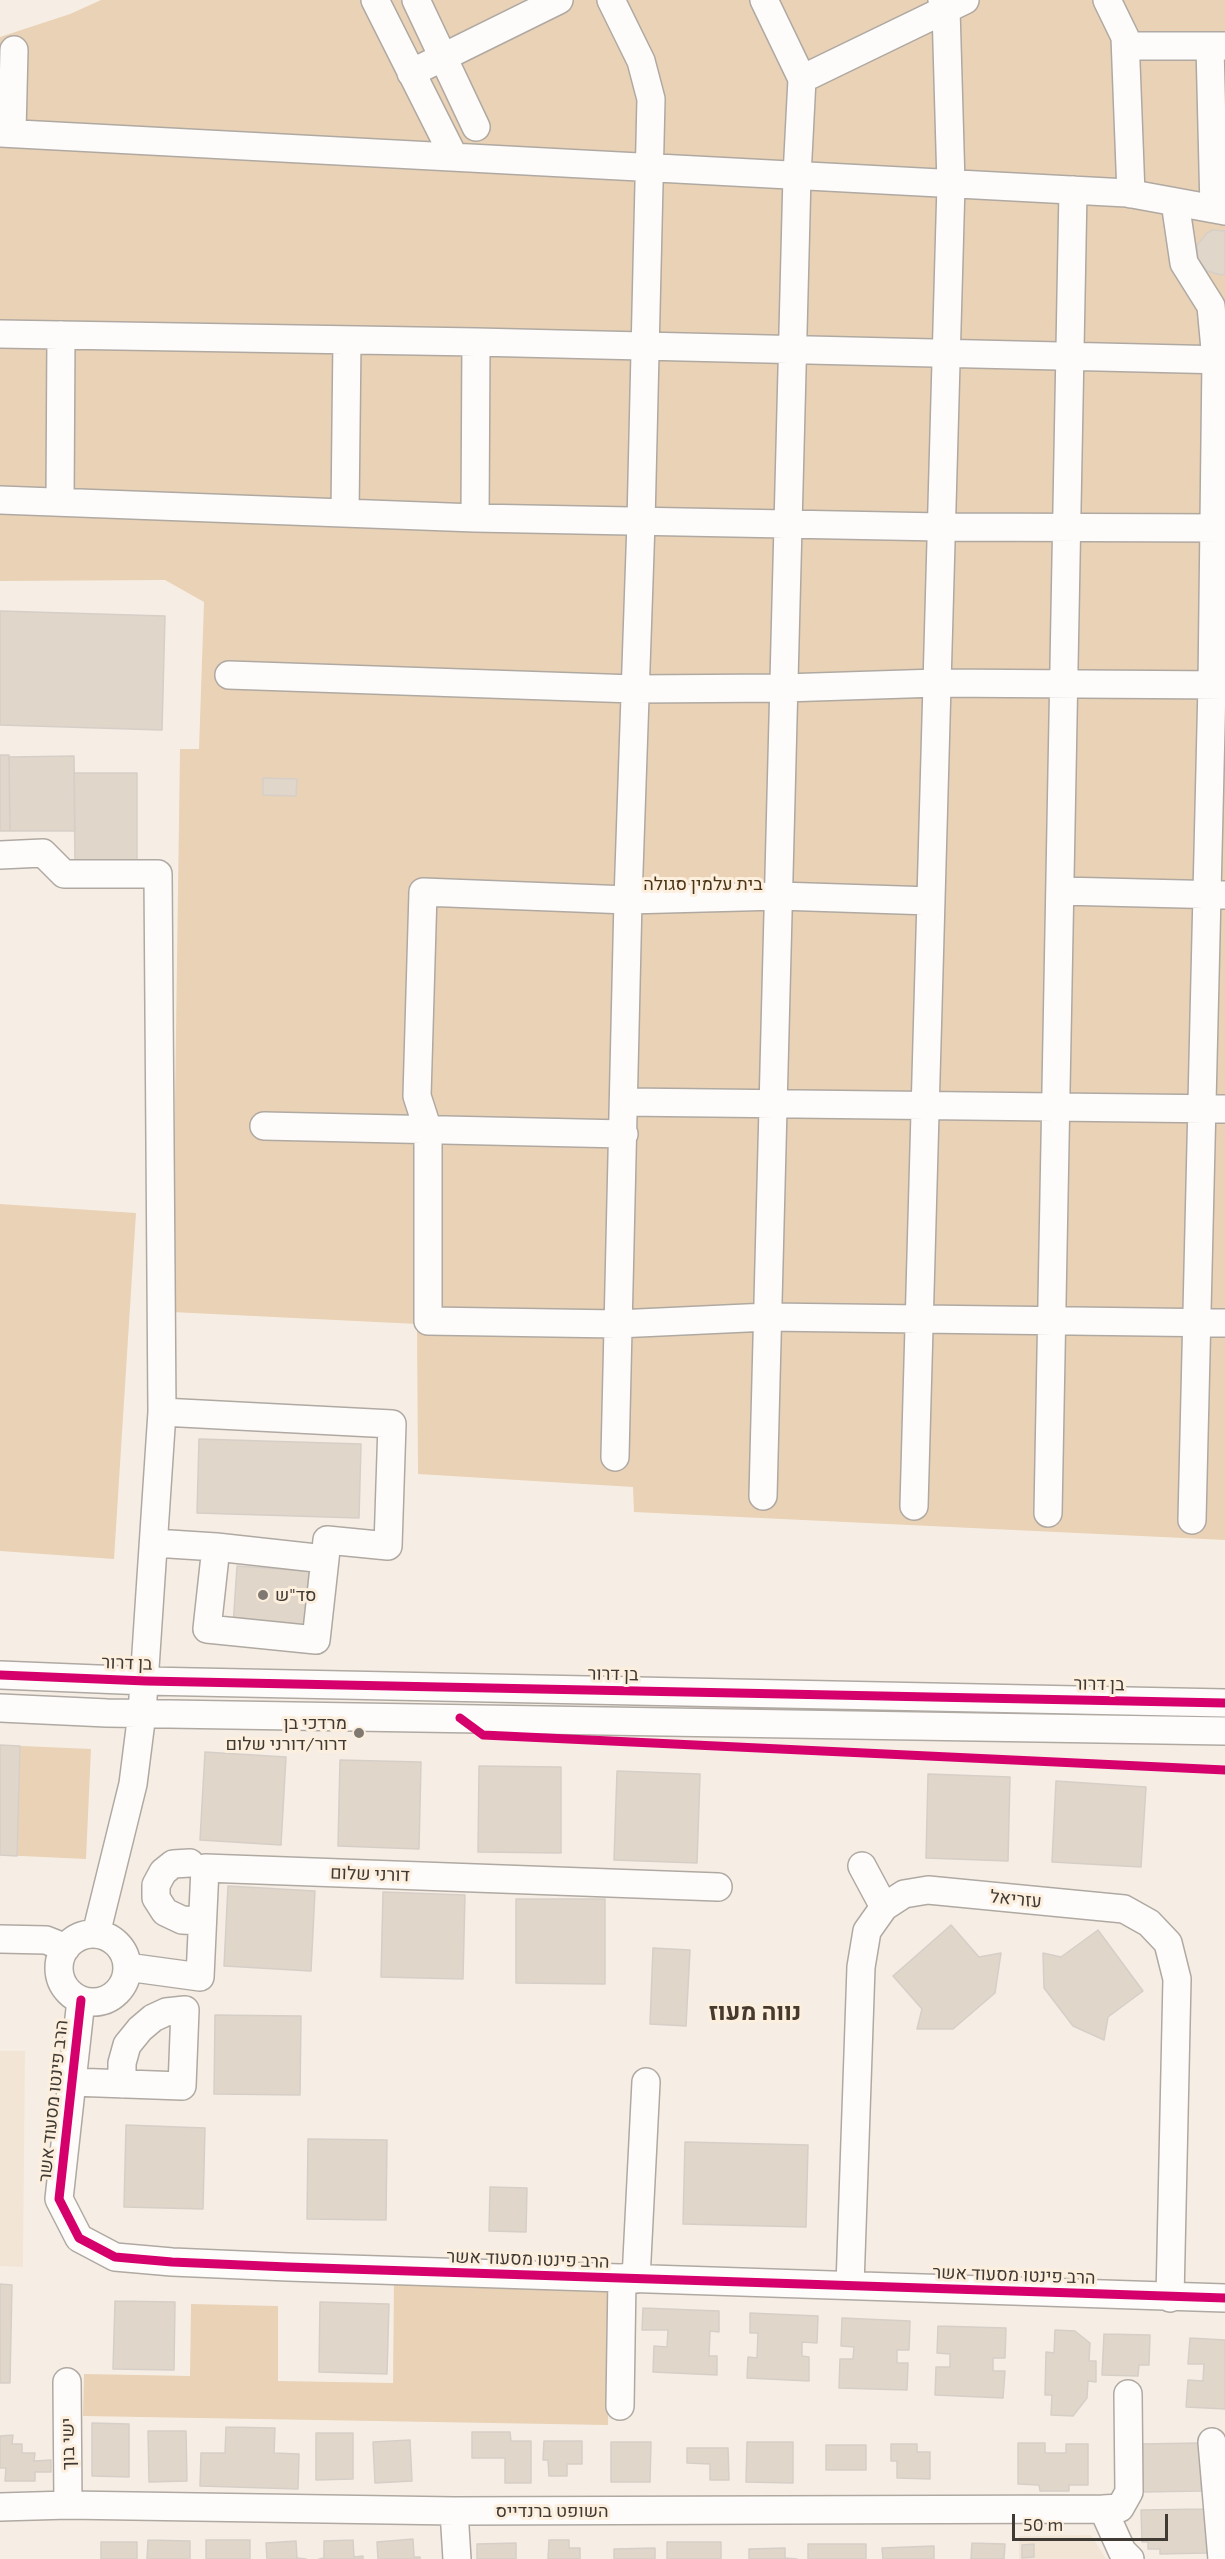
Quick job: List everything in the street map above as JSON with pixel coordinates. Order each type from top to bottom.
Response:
[{"type":"street","points":[[375,0],[454,158]]},
{"type":"street","points":[[416,0],[476,127]]},
{"type":"street","points":[[411,73],[559,0]]},
{"type":"street","points":[[611,0],[641,61],[651,99],[651,169],[628,900],[615,1457]]},
{"type":"street","points":[[763,1496],[797,176],[802,79],[764,0]]},
{"type":"street","points":[[1107,0],[1125,37],[1131,194]]},
{"type":"street","points":[[802,79],[951,3],[951,184],[914,1506]]},
{"type":"street","points":[[14,50],[6,133],[1073,190],[1131,194],[1219,210],[1217,46],[1126,46]]},
{"type":"street","points":[[1048,1513],[1073,190]]},
{"type":"street","points":[[1175,202],[1185,263],[1218,301],[1220,360],[1214,1108],[1198,1323],[1192,1520]]},
{"type":"street","points":[[0,334],[476,342],[1220,360]]},
{"type":"street","points":[[60,502],[61,335]]},
{"type":"street","points":[[345,513],[347,340]]},
{"type":"street","points":[[474,518],[476,342]]},
{"type":"street","points":[[0,500],[641,522],[788,522],[941,527],[1219,528]]},
{"type":"street","points":[[229,675],[634,689],[784,688],[937,683],[1218,685]]},
{"type":"street","points":[[0,855],[44,853],[64,874],[158,874],[162,1412],[146,1680],[133,1784],[96,1934]]},
{"type":"street","points":[[1061,891],[1216,895]]},
{"type":"street","points":[[931,901],[779,896],[628,900],[423,892],[417,1096],[428,1130],[428,1321],[617,1324],[768,1317],[1225,1323]]},
{"type":"street","points":[[625,1102],[1214,1108]]},
{"type":"street","points":[[264,1126],[624,1134]]},
{"type":"street","points":[[162,1412],[392,1424],[388,1546],[327,1540],[316,1640],[207,1629],[216,1547]]},
{"type":"street","points":[[154,1543],[325,1559]]},
{"type":"street","name":"בן דרור","points":[[0,1675],[1225,1703]]},
{"type":"street","points":[[0,1708],[107,1713],[1225,1731]]},
{"type":"street","points":[[107,1713],[124,1727],[138,1744]]},
{"type":"street","points":[[190,1863],[173,1864],[163,1872],[156,1885],[156,1898],[165,1912],[182,1920],[202,1921]]},
{"type":"street","points":[[862,1866],[884,1907]]},
{"type":"street","name":"דורני שלום","points":[[127,1967],[200,1977],[205,1868],[718,1887]]},
{"type":"street","name":"עזריאל","points":[[850,2285],[861,1967],[867,1931],[884,1907],[904,1894],[928,1890],[1124,1909],[1149,1923],[1168,1943],[1177,1979],[1170,2298]]},
{"type":"street","points":[[96,1934],[106,1937],[121,1948],[127,1967],[125,1978],[113,1995],[103,2000],[81,2000],[72,1995],[60,1977],[59,1967],[66,1948],[74,1940],[85,1935],[96,1934]]},
{"type":"street","points":[[0,1939],[46,1941],[66,1948]]},
{"type":"street","name":"הרב פינטו מסעוד אשר","points":[[81,2000],[58,2199],[79,2238],[115,2257],[223,2265],[850,2285],[1170,2298],[1225,2298]]},
{"type":"street","points":[[72,2082],[122,2084]]},
{"type":"street","points":[[620,2406],[646,2082]]},
{"type":"street","name":"ישי בוך","points":[[67,2382],[68,2505]]},
{"type":"street","name":"השופט ברנדייס","points":[[0,2506],[454,2511],[1103,2510],[1120,2508],[1129,2492],[1128,2394]]},
{"type":"street","points":[[1212,2442],[1222,2559]]},
{"type":"street","points":[[1103,2510],[1122,2551],[1130,2559]]},
{"type":"street","points":[[454,2511],[457,2559]]},
{"type":"shaded area","points":[[0,2051],[25,2051],[23,2267],[0,2266]]},
{"type":"shaded area","points":[[1091,2535],[1106,2559],[1019,2559],[1019,2536]]},
{"type":"green space","name":"בית עלמין סגולה","points":[[101,0],[1225,0],[1225,1540],[634,1512],[633,1487],[418,1474],[417,1324],[172,1312],[180,749],[199,749],[204,602],[165,580],[0,581],[0,37],[70,14]]},
{"type":"green space","points":[[0,1204],[136,1213],[114,1559],[0,1551]]},
{"type":"green space","points":[[0,1745],[91,1749],[86,1859],[0,1855]]},
{"type":"green space","points":[[394,2280],[611,2284],[608,2425],[83,2416],[84,2374],[190,2376],[191,2304],[278,2306],[278,2381],[393,2383]]},
{"type":"building","points":[[1213,230],[1225,231],[1225,274],[1221,275],[1207,271],[1198,259],[1197,245],[1207,233]]},
{"type":"building","points":[[0,611],[165,616],[162,730],[0,725]]},
{"type":"building","points":[[0,755],[9,755],[10,831],[0,831]]},
{"type":"building","points":[[74,756],[75,831],[10,831],[9,757]]},
{"type":"building","points":[[74,773],[137,773],[137,860],[75,861]]},
{"type":"building","points":[[263,778],[297,779],[296,796],[263,795]]},
{"type":"building","points":[[199,1439],[361,1444],[359,1518],[197,1513]]},
{"type":"building","points":[[237,1566],[309,1571],[305,1630],[233,1626]]},
{"type":"building","points":[[0,1745],[20,1746],[17,1856],[0,1855]]},
{"type":"building","points":[[205,1752],[286,1757],[281,1845],[200,1840]]},
{"type":"building","points":[[340,1760],[421,1762],[419,1849],[338,1846]]},
{"type":"building","points":[[479,1766],[561,1767],[561,1853],[478,1852]]},
{"type":"building","points":[[617,1771],[700,1774],[697,1863],[614,1860]]},
{"type":"building","points":[[928,1774],[1010,1777],[1008,1861],[926,1858]]},
{"type":"building","points":[[1056,1781],[1146,1787],[1141,1867],[1052,1862]]},
{"type":"building","points":[[228,1886],[315,1891],[311,1971],[224,1966]]},
{"type":"building","points":[[383,1892],[465,1895],[463,1979],[381,1977]]},
{"type":"building","points":[[516,1899],[605,1899],[605,1984],[516,1983]]},
{"type":"building","points":[[951,1925],[979,1957],[1001,1953],[995,1993],[953,2029],[917,2029],[922,2009],[893,1976]]},
{"type":"building","points":[[1098,1930],[1143,1991],[1108,2017],[1104,2040],[1073,2026],[1044,1988],[1043,1953],[1061,1957]]},
{"type":"building","points":[[653,1948],[690,1950],[686,2026],[650,2024]]},
{"type":"building","points":[[215,2015],[301,2016],[300,2095],[214,2094]]},
{"type":"building","points":[[126,2125],[205,2128],[203,2209],[124,2207]]},
{"type":"building","points":[[308,2139],[387,2140],[386,2220],[307,2219]]},
{"type":"building","points":[[685,2142],[808,2145],[806,2227],[683,2224]]},
{"type":"building","points":[[490,2187],[527,2188],[526,2232],[489,2231]]},
{"type":"building","points":[[0,2284],[12,2285],[10,2383],[0,2383]]},
{"type":"building","points":[[115,2301],[175,2302],[174,2370],[113,2369]]},
{"type":"building","points":[[320,2302],[389,2304],[387,2374],[319,2372]]},
{"type":"building","points":[[643,2308],[719,2311],[719,2332],[710,2331],[709,2356],[717,2356],[717,2375],[653,2372],[654,2346],[667,2347],[668,2330],[642,2330]]},
{"type":"building","points":[[750,2313],[818,2316],[817,2343],[802,2342],[802,2356],[809,2357],[809,2381],[747,2378],[748,2357],[757,2358],[758,2333],[750,2333]]},
{"type":"building","points":[[842,2318],[910,2321],[909,2350],[897,2350],[897,2363],[908,2363],[907,2390],[839,2388],[840,2359],[853,2359],[854,2347],[841,2346]]},
{"type":"building","points":[[938,2326],[1006,2328],[1005,2358],[993,2358],[993,2371],[1005,2371],[1003,2398],[935,2395],[936,2367],[950,2367],[950,2354],[937,2353]]},
{"type":"building","points":[[1055,2330],[1075,2331],[1090,2343],[1089,2361],[1096,2361],[1096,2382],[1088,2381],[1087,2398],[1073,2416],[1051,2415],[1052,2395],[1045,2395],[1046,2352],[1054,2353]]},
{"type":"building","points":[[1104,2334],[1150,2335],[1149,2365],[1139,2365],[1138,2376],[1102,2375]]},
{"type":"building","points":[[1190,2338],[1225,2340],[1225,2409],[1186,2407],[1188,2380],[1203,2381],[1204,2364],[1188,2364]]},
{"type":"building","points":[[92,2423],[129,2424],[129,2477],[92,2476]]},
{"type":"building","points":[[226,2427],[275,2428],[274,2453],[299,2454],[298,2489],[200,2486],[201,2453],[225,2453]]},
{"type":"building","points":[[148,2431],[186,2431],[187,2481],[149,2482]]},
{"type":"building","points":[[472,2432],[510,2432],[511,2441],[531,2441],[531,2483],[505,2483],[505,2458],[472,2458]]},
{"type":"building","points":[[316,2433],[353,2433],[353,2479],[316,2480]]},
{"type":"building","points":[[13,2435],[12,2444],[22,2444],[22,2453],[35,2453],[34,2461],[51,2460],[51,2472],[35,2472],[35,2481],[5,2481],[6,2468],[0,2468],[0,2436]]},
{"type":"building","points":[[410,2440],[412,2481],[375,2483],[373,2442]]},
{"type":"building","points":[[544,2441],[582,2441],[582,2464],[567,2464],[567,2476],[549,2476],[548,2460],[543,2460]]},
{"type":"building","points":[[611,2442],[651,2442],[650,2482],[611,2482]]},
{"type":"building","points":[[747,2442],[793,2442],[793,2483],[746,2482]]},
{"type":"building","points":[[1018,2443],[1045,2443],[1045,2453],[1066,2453],[1066,2444],[1088,2444],[1088,2485],[1069,2485],[1069,2491],[1040,2491],[1039,2485],[1018,2484]]},
{"type":"building","points":[[1200,2443],[1201,2491],[1142,2492],[1141,2444]]},
{"type":"building","points":[[891,2444],[917,2444],[917,2452],[930,2452],[930,2479],[897,2478],[897,2461],[891,2461]]},
{"type":"building","points":[[826,2445],[866,2445],[866,2470],[826,2470]]},
{"type":"building","points":[[687,2448],[728,2448],[729,2480],[710,2480],[710,2464],[687,2463]]},
{"type":"building","points":[[1206,2509],[1207,2553],[1160,2554],[1160,2549],[1148,2549],[1148,2542],[1142,2542],[1141,2510]]},
{"type":"building","points":[[413,2539],[414,2557],[420,2557],[420,2559],[378,2559],[377,2542]]},
{"type":"building","points":[[148,2540],[190,2541],[190,2559],[147,2559]]},
{"type":"building","points":[[206,2540],[250,2540],[250,2559],[206,2559]]},
{"type":"building","points":[[353,2540],[354,2557],[363,2556],[363,2559],[319,2559],[324,2558],[324,2541]]},
{"type":"building","points":[[549,2540],[569,2540],[569,2548],[580,2548],[580,2559],[548,2559]]},
{"type":"building","points":[[296,2541],[297,2558],[306,2559],[267,2559],[266,2543]]},
{"type":"building","points":[[101,2542],[137,2542],[137,2559],[101,2559]]},
{"type":"building","points":[[667,2542],[721,2542],[721,2559],[667,2559]]},
{"type":"building","points":[[516,2543],[516,2559],[477,2559],[477,2544]]},
{"type":"building","points":[[972,2543],[1005,2544],[1004,2559],[971,2559]]},
{"type":"building","points":[[808,2544],[866,2544],[866,2559],[808,2559]]},
{"type":"building","points":[[1034,2544],[1034,2557],[1022,2558],[1022,2545]]},
{"type":"building","points":[[934,2546],[934,2559],[883,2559],[882,2548]]},
{"type":"building","points":[[655,2548],[655,2559],[614,2559],[614,2549]]},
{"type":"building","points":[[785,2548],[785,2558],[797,2559],[749,2559],[749,2549]]},
{"type":"cycle path","points":[[0,1675],[146,1681],[1225,1703]]},
{"type":"cycle path","points":[[460,1718],[483,1735],[1225,1770]]},
{"type":"cycle path","points":[[81,2000],[59,2199],[79,2238],[115,2257],[288,2267],[1225,2298]]},
{"type":"place","name":"סד\"ש","points":[[263,1595]]},
{"type":"place","name":"מרדכי בן דרור/דורני שלום","points":[[359,1733]]},
{"type":"district","name":"נווה מעוז","points":[[755,2012]]}]
